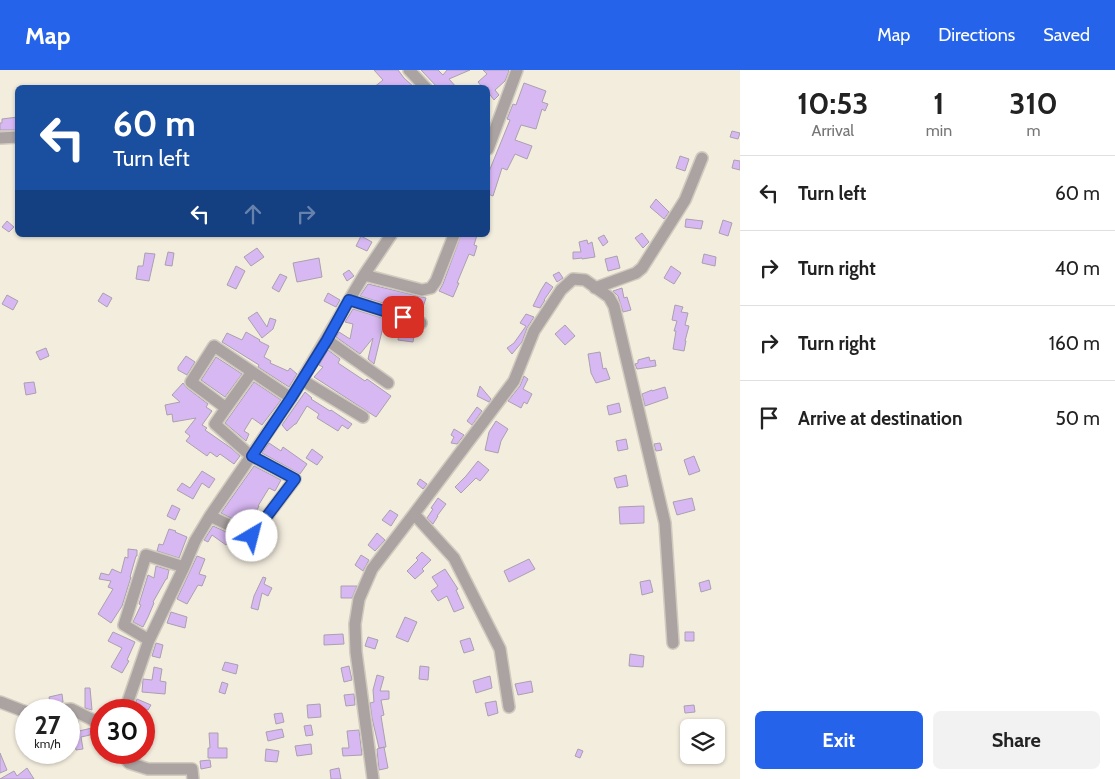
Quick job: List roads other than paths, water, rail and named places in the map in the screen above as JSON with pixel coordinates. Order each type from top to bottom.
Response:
[{"type":"street","points":[[408,70],[423,85]]},
{"type":"street","points":[[490,140],[518,70]]},
{"type":"street","points":[[0,138],[15,137]]},
{"type":"street","points":[[595,288],[636,273],[642,268],[685,200],[702,158]]},
{"type":"street","points":[[129,699],[149,640],[195,541],[291,398],[364,275],[390,237]]},
{"type":"street","points":[[364,275],[422,290],[431,288],[436,281],[453,237]]},
{"type":"street","points":[[373,779],[356,652],[356,624],[359,599],[372,569],[514,381],[534,331],[561,290],[573,280],[585,280],[609,297],[614,306],[665,523],[673,643]]},
{"type":"street","points":[[349,300],[421,323]]},
{"type":"street","points":[[327,340],[388,383]]},
{"type":"street","points":[[226,408],[191,382],[214,346],[291,398]]},
{"type":"street","points":[[210,516],[252,536],[295,479],[252,456],[215,424],[252,372]]},
{"type":"street","points":[[302,380],[363,417]]},
{"type":"street","points":[[414,514],[454,558],[500,649],[509,706]]},
{"type":"street","points":[[149,640],[124,625],[146,555],[184,567]]},
{"type":"street","points":[[0,702],[15,708]]},
{"type":"street","points":[[133,764],[148,769],[192,769],[193,779]]}]
